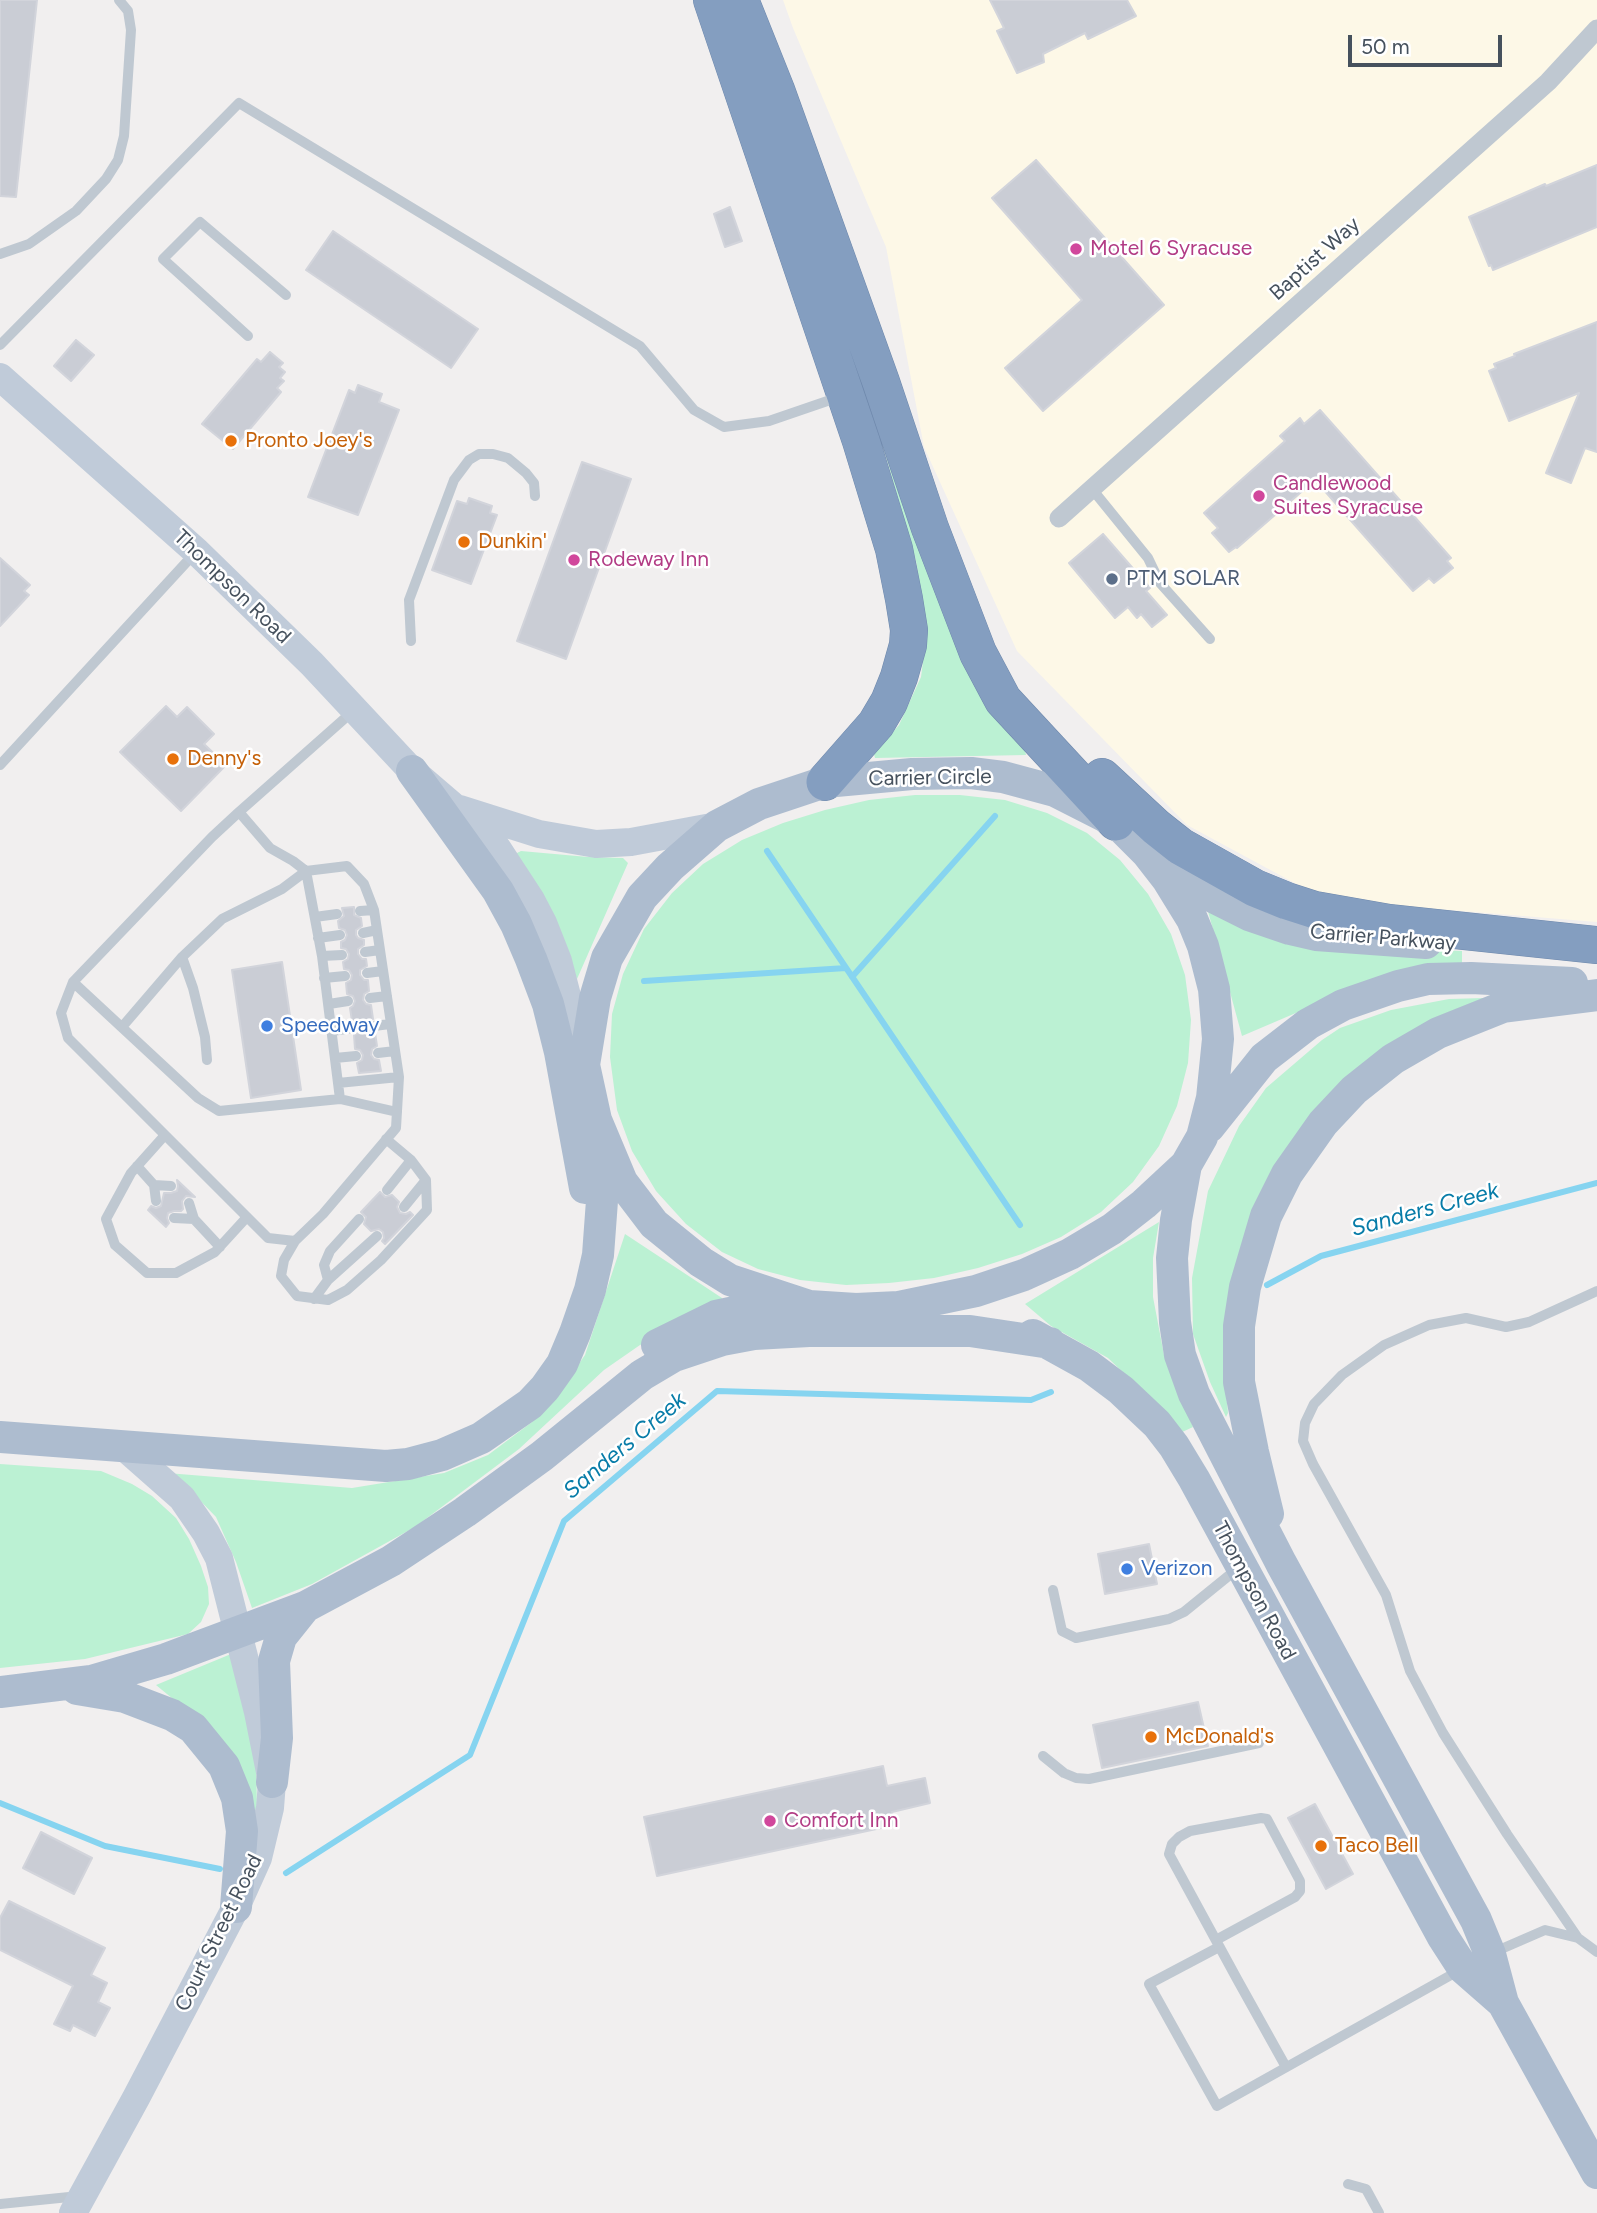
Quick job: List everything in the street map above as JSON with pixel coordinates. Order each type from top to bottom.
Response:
[{"type":"highway","points":[[701,0],[761,94]]},
{"type":"highway","points":[[712,0],[761,94],[894,419],[930,528],[978,653],[1003,700],[1115,822]]},
{"type":"highway","points":[[740,0],[761,94],[846,395],[894,549],[909,629],[908,645],[889,702],[876,724],[825,782]]},
{"type":"highway","points":[[751,0],[761,94]]},
{"type":"highway","points":[[978,653],[1099,775],[1156,827],[1180,846],[1255,888],[1315,911],[1389,923],[1597,945]]},
{"type":"main road","points":[[412,771],[498,891],[531,959],[548,1004],[560,1052],[598,1255]]},
{"type":"main road","name":"Carrier Circle","points":[[971,773],[1055,791],[1115,822],[1147,853],[1168,880],[1192,919],[1203,946],[1214,989],[1218,1039],[1212,1098],[1202,1137],[1186,1165],[1144,1204],[1112,1229],[1070,1254],[1024,1275],[976,1291],[899,1307],[856,1309],[809,1306],[730,1280],[701,1262],[654,1223],[622,1182],[596,1120],[584,1065],[595,998],[607,958],[619,935],[642,897],[670,867],[717,826],[758,804],[825,782],[912,774],[971,773]]},
{"type":"main road","name":"Carrier Parkway","points":[[1147,853],[1184,880],[1249,915],[1316,935],[1462,945],[1597,945]]},
{"type":"main road","name":"Carrier Parkway","points":[[1202,1137],[1264,1058],[1308,1024],[1343,1005],[1428,979],[1471,978],[1597,984]]},
{"type":"main road","points":[[1281,1563],[1253,1452],[1239,1381],[1239,1326],[1245,1287],[1266,1216],[1287,1174],[1323,1123],[1354,1090],[1393,1059],[1427,1039],[1503,1007],[1597,995]]},
{"type":"main road","points":[[0,1437],[386,1466],[408,1464],[442,1455],[481,1438],[530,1404],[545,1388],[562,1364],[575,1333],[590,1290],[598,1255],[603,1186],[596,1120]]},
{"type":"main road","name":"Thompson Road","points":[[1186,1165],[1172,1258],[1175,1322],[1180,1355],[1194,1394],[1281,1563],[1476,1920],[1476,1961]]},
{"type":"main road","points":[[465,1512],[605,1378],[666,1339],[716,1316],[748,1309],[809,1306]]},
{"type":"main road","name":"Thompson Road","points":[[899,1307],[997,1318],[1050,1343],[1089,1366],[1121,1390],[1157,1424],[1194,1479],[1443,1937],[1476,1961],[1503,2003],[1597,2173]]},
{"type":"main road","points":[[0,1692],[91,1681],[116,1674],[166,1659],[305,1606],[391,1562],[465,1512],[642,1375],[674,1356],[722,1340],[754,1334],[809,1331],[970,1331],[1050,1343]]},
{"type":"main road","points":[[272,1782],[277,1738],[274,1661],[281,1637],[305,1606]]},
{"type":"main road","points":[[58,1685],[125,1698],[173,1715],[193,1728],[224,1766],[237,1798],[242,1832],[236,1907]]},
{"type":"street","name":"Baptist Way","points":[[1059,518],[1548,82],[1597,29]]},
{"type":"street","name":"Thompson Road","points":[[0,377],[197,552],[312,664],[412,771],[497,848],[543,923],[558,961],[584,1065]]},
{"type":"street","name":"Thompson Road","points":[[454,807],[539,834],[596,844],[631,842],[717,826]]},
{"type":"street","name":"Court Street Road","points":[[78,2204],[236,1907],[258,1858],[270,1808],[272,1782],[258,1712],[219,1558],[182,1497],[123,1446]]},
{"type":"lane","points":[[0,254],[29,244],[76,211],[106,179],[118,160],[124,136],[131,30],[128,11],[118,0]]},
{"type":"lane","points":[[0,345],[239,103],[640,345],[694,410],[724,427],[769,421],[846,395]]},
{"type":"lane","points":[[248,336],[163,259],[200,222],[286,295]]},
{"type":"lane","points":[[411,641],[409,600],[454,480],[469,460],[479,454],[494,453],[508,458],[534,483],[535,496]]},
{"type":"lane","points":[[1092,489],[1148,558],[1160,583],[1210,639]]},
{"type":"lane","points":[[0,765],[197,552]]},
{"type":"lane","points":[[295,1241],[268,1238],[68,1038],[61,1013],[73,982],[212,837],[355,709]]},
{"type":"lane","points":[[239,813],[270,848],[306,872],[322,957],[340,1099]]},
{"type":"lane","points":[[122,1027],[181,957],[222,919],[282,888],[306,872],[347,866],[364,884],[374,909],[400,1077],[396,1128],[386,1139],[323,1214],[295,1241],[284,1260],[281,1276],[297,1296],[328,1300],[347,1290],[381,1260],[427,1210],[426,1181],[411,1160],[386,1139]]},
{"type":"lane","points":[[360,911],[374,909]]},
{"type":"lane","points":[[315,917],[338,914]]},
{"type":"lane","points":[[363,933],[377,930]]},
{"type":"lane","points":[[318,938],[340,935]]},
{"type":"lane","points":[[365,952],[380,950]]},
{"type":"lane","points":[[322,957],[342,955]]},
{"type":"lane","points":[[181,957],[193,988],[205,1037],[207,1060]]},
{"type":"lane","points":[[367,973],[383,971]]},
{"type":"lane","points":[[324,978],[345,976]]},
{"type":"lane","points":[[73,982],[198,1098],[219,1111],[340,1099],[397,1112]]},
{"type":"lane","points":[[370,999],[387,996]]},
{"type":"lane","points":[[328,1004],[348,1001]]},
{"type":"lane","points":[[374,1026],[390,1024]]},
{"type":"lane","points":[[332,1031],[353,1028]]},
{"type":"lane","points":[[378,1053],[396,1051]]},
{"type":"lane","points":[[335,1058],[356,1056]]},
{"type":"lane","points":[[338,1083],[400,1077]]},
{"type":"lane","points":[[165,1135],[131,1173],[106,1219],[115,1245],[147,1273],[176,1273],[215,1252],[247,1217]]},
{"type":"lane","points":[[387,1190],[411,1160]]},
{"type":"lane","points":[[137,1166],[154,1185],[156,1201]]},
{"type":"lane","points":[[404,1207],[426,1181]]},
{"type":"lane","points":[[154,1185],[171,1186]]},
{"type":"lane","points":[[189,1203],[194,1219],[220,1247]]},
{"type":"lane","points":[[174,1218],[194,1219]]},
{"type":"lane","points":[[328,1280],[324,1265],[330,1251],[359,1219]]},
{"type":"lane","points":[[314,1299],[328,1280],[377,1236]]},
{"type":"lane","points":[[1597,1291],[1528,1322],[1506,1327],[1466,1318],[1429,1325],[1384,1345],[1342,1375],[1314,1404],[1305,1423],[1303,1441],[1313,1464],[1386,1595],[1410,1671],[1443,1733],[1578,1938],[1597,1952]]},
{"type":"lane","points":[[1053,1590],[1062,1631],[1076,1638],[1169,1619],[1184,1612],[1240,1566]]},
{"type":"lane","points":[[1043,1756],[1064,1773],[1089,1779],[1259,1742]]},
{"type":"lane","points":[[1286,2067],[1218,1944],[1169,1854],[1172,1844],[1190,1831],[1267,1819],[1300,1881],[1300,1891],[1295,1897],[1218,1944],[1149,1984],[1217,2106],[1476,1961],[1545,1930],[1578,1938]]},
{"type":"lane","points":[[1348,2184],[1366,2189],[1379,2213]]},
{"type":"lane","points":[[0,2204],[78,2204]]},
{"type":"shaded area","points":[[783,0],[1597,0],[1597,922],[1326,900],[1187,825],[1017,651],[924,447],[886,247]]},
{"type":"green space","points":[[884,450],[954,641],[1024,747],[1026,755],[875,758],[874,754],[899,725],[921,677],[927,630],[916,561]]},
{"type":"green space","points":[[915,795],[960,795],[1005,800],[1047,813],[1087,833],[1120,860],[1148,894],[1171,934],[1185,975],[1191,1020],[1188,1063],[1177,1106],[1159,1146],[1133,1182],[1101,1212],[1061,1237],[1022,1254],[934,1278],[889,1283],[846,1285],[800,1280],[758,1269],[722,1252],[686,1224],[656,1191],[632,1151],[617,1110],[610,1057],[612,1014],[623,974],[644,929],[672,893],[703,864],[742,840],[825,810],[869,800]]},
{"type":"green space","points":[[521,851],[623,858],[628,863],[577,979],[515,854]]},
{"type":"green space","points":[[1206,904],[1330,946],[1462,951],[1462,968],[1331,998],[1242,1036]]},
{"type":"green space","points":[[1484,998],[1301,1129],[1226,1392],[1226,1417],[1193,1334],[1192,1278],[1208,1191],[1239,1126],[1266,1088],[1340,1028],[1391,1010],[1449,999]]},
{"type":"green space","points":[[1159,1222],[1153,1258],[1153,1297],[1164,1355],[1193,1427],[1178,1434],[1159,1407],[1108,1358],[1051,1326],[1025,1304]]},
{"type":"green space","points":[[625,1234],[722,1298],[721,1306],[640,1345],[604,1370],[519,1449],[415,1527],[312,1584],[252,1608],[216,1517],[186,1486],[167,1473],[352,1488],[444,1473],[488,1455],[532,1422],[560,1391],[585,1355]]},
{"type":"green space","points":[[0,1464],[101,1471],[152,1496],[176,1518],[201,1566],[208,1587],[209,1604],[201,1622],[188,1634],[85,1659],[0,1668]]},
{"type":"green space","points":[[231,1654],[256,1751],[257,1813],[254,1838],[201,1722],[156,1685]]},
{"type":"building","points":[[0,0],[37,0],[16,197],[0,196]]},
{"type":"building","points":[[990,0],[1127,0],[1136,16],[1088,39],[1085,33],[1043,54],[1044,62],[1017,73],[997,31],[1004,28]]},
{"type":"building","name":"Motel 6 Syracuse","points":[[1036,160],[1164,305],[1043,411],[1005,368],[1082,300],[992,198]]},
{"type":"building","points":[[1597,165],[1597,227],[1493,270],[1491,265],[1489,266],[1469,217]]},
{"type":"building","points":[[730,207],[742,241],[725,247],[714,214]]},
{"type":"building","points":[[333,231],[478,329],[451,368],[306,270]]},
{"type":"building","points":[[1597,322],[1597,452],[1585,448],[1571,483],[1546,473],[1579,393],[1509,421],[1489,371],[1496,368],[1494,364],[1515,356],[1514,354]]},
{"type":"building","points":[[76,340],[94,355],[71,381],[54,366]]},
{"type":"building","points":[[270,352],[283,363],[279,367],[285,372],[280,378],[284,381],[277,388],[281,392],[233,449],[202,424],[257,359],[261,362]]},
{"type":"building","points":[[358,385],[382,394],[379,402],[399,410],[358,515],[308,497],[349,390],[355,393]]},
{"type":"building","name":"Candlewood Suites Syracuse","points":[[1320,410],[1451,558],[1447,561],[1453,568],[1434,583],[1429,578],[1413,591],[1315,480],[1237,548],[1229,552],[1212,533],[1218,528],[1204,513],[1285,441],[1280,436],[1300,418],[1304,424]]},
{"type":"building","name":"Rodeway Inn","points":[[582,462],[631,479],[566,659],[517,641]]},
{"type":"building","name":"Dunkin'","points":[[469,498],[492,506],[490,513],[497,515],[471,584],[432,570],[457,501],[467,504]]},
{"type":"building","points":[[1103,534],[1150,588],[1146,591],[1167,615],[1152,627],[1141,614],[1137,618],[1128,607],[1115,618],[1069,563]]},
{"type":"building","points":[[0,558],[30,585],[24,591],[29,595],[0,626]]},
{"type":"building","name":"Denny's","points":[[166,706],[177,717],[187,707],[214,734],[204,744],[226,765],[181,811],[120,752]]},
{"type":"building","points":[[354,907],[354,915],[361,918],[362,926],[356,930],[356,935],[364,940],[358,954],[362,959],[366,959],[367,966],[360,970],[364,980],[368,980],[369,991],[364,994],[363,1000],[371,1005],[373,1019],[367,1028],[375,1033],[377,1046],[372,1049],[371,1055],[379,1060],[381,1071],[359,1073],[357,1063],[362,1060],[363,1055],[360,1050],[355,1049],[354,1035],[360,1028],[358,1023],[352,1021],[350,1008],[355,1001],[353,996],[347,994],[346,983],[351,980],[352,975],[349,970],[344,969],[343,962],[348,959],[349,954],[346,949],[341,948],[341,942],[347,935],[345,930],[339,928],[338,921],[344,916],[342,908]]},
{"type":"building","points":[[282,962],[301,1090],[251,1098],[232,970]]},
{"type":"building","points":[[177,1180],[195,1197],[186,1196],[182,1201],[181,1211],[168,1213],[169,1223],[166,1227],[148,1210],[151,1206],[161,1206],[164,1193],[177,1191]]},
{"type":"building","points":[[380,1192],[385,1197],[392,1195],[399,1202],[397,1207],[400,1213],[410,1212],[413,1215],[385,1244],[382,1241],[383,1232],[379,1229],[371,1231],[364,1224],[366,1217],[361,1212]]},
{"type":"building","name":"Verizon","points":[[1149,1544],[1157,1584],[1105,1594],[1098,1554]]},
{"type":"building","name":"McDonald's","points":[[1198,1702],[1208,1746],[1102,1768],[1093,1725]]},
{"type":"building","name":"Comfort Inn","points":[[883,1766],[887,1786],[925,1778],[930,1803],[892,1812],[895,1825],[657,1876],[644,1817]]},
{"type":"building","name":"Taco Bell","points":[[1315,1804],[1353,1874],[1326,1889],[1288,1818]]},
{"type":"building","points":[[41,1832],[92,1858],[74,1894],[23,1868]]},
{"type":"building","points":[[9,1901],[105,1948],[91,1975],[107,1983],[98,2002],[110,2008],[95,2036],[73,2025],[70,2031],[54,2024],[73,1986],[0,1950],[0,1918]]},
{"type":"waterway","points":[[852,977],[995,816]]},
{"type":"waterway","points":[[767,851],[1020,1225]]},
{"type":"waterway","points":[[644,981],[846,968]]},
{"type":"waterway","name":"Sanders Creek","points":[[1267,1285],[1321,1256],[1597,1183]]},
{"type":"waterway","name":"Sanders Creek","points":[[286,1873],[470,1755],[564,1521],[717,1391],[1031,1400],[1051,1392]]},
{"type":"waterway","name":"Sanders Creek","points":[[0,1803],[105,1846],[220,1869]]},
{"type":"place","name":"Motel 6 Syracuse","points":[[1076,249]]},
{"type":"place","name":"Pronto Joey's","points":[[231,441]]},
{"type":"place","name":"Candlewood Suites Syracuse","points":[[1259,496]]},
{"type":"place","name":"Dunkin'","points":[[464,542]]},
{"type":"place","name":"Rodeway Inn","points":[[574,560]]},
{"type":"place","name":"PTM SOLAR","points":[[1112,579]]},
{"type":"place","name":"Denny's","points":[[173,759]]},
{"type":"place","name":"Speedway","points":[[267,1026]]},
{"type":"place","name":"Verizon","points":[[1127,1569]]},
{"type":"place","name":"McDonald's","points":[[1151,1737]]},
{"type":"place","name":"Comfort Inn","points":[[770,1821]]},
{"type":"place","name":"Taco Bell","points":[[1321,1846]]}]
